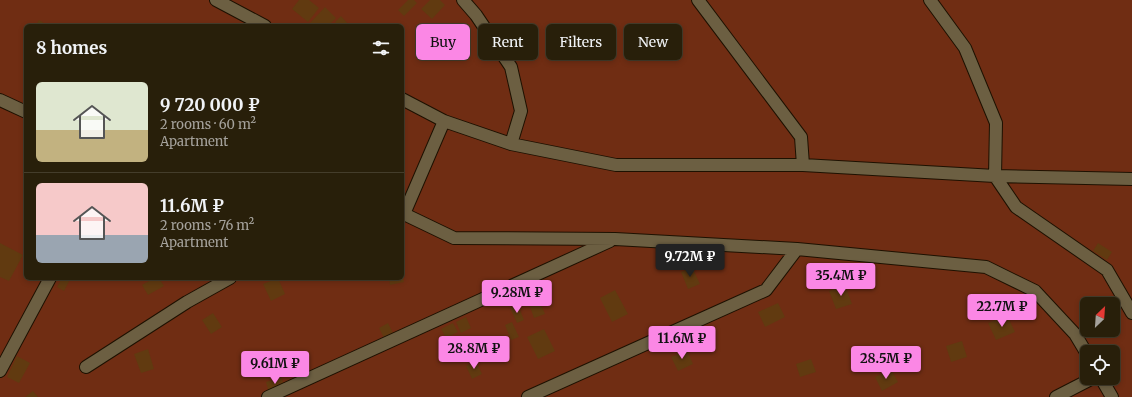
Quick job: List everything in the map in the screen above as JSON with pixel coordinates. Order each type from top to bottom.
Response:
[{"type":"street","points":[[216,0],[261,24]]},
{"type":"street","points":[[463,0],[476,15],[511,67],[521,111],[511,144]]},
{"type":"street","points":[[698,0],[800,137],[803,165]]},
{"type":"street","points":[[930,0],[965,48],[996,123],[994,176],[1016,207],[1107,270],[1132,313]]},
{"type":"street","points":[[0,100],[24,111]]},
{"type":"street","points":[[404,100],[444,121],[511,144],[616,165],[803,165],[994,176],[1132,179]]},
{"type":"street","points":[[404,211],[444,121]]},
{"type":"street","points":[[404,213],[454,238],[615,239],[797,249],[986,267],[1035,291],[1076,334],[1082,345]]},
{"type":"street","points":[[268,397],[615,239]]},
{"type":"street","points":[[528,397],[766,290],[797,249]]},
{"type":"street","points":[[0,371],[49,280]]},
{"type":"street","points":[[86,367],[187,302],[226,280]]},
{"type":"street","points":[[1056,397],[1080,385]]},
{"type":"street","points":[[1105,385],[1112,397]]},
{"type":"shaded area","points":[[0,0],[1132,0],[1132,397],[0,397]]},
{"type":"building","points":[[299,0],[309,0],[319,8],[308,22],[292,9]]},
{"type":"building","points":[[408,0],[414,0],[417,3],[404,16],[398,10]]},
{"type":"building","points":[[430,0],[440,0],[445,5],[432,19],[421,9]]},
{"type":"building","points":[[325,7],[336,18],[330,24],[310,23]]},
{"type":"building","points":[[341,16],[348,24],[336,24],[335,22]]},
{"type":"building","points":[[39,20],[46,24],[36,24]]},
{"type":"building","points":[[0,243],[23,255],[9,281],[0,277]]},
{"type":"building","points":[[1098,243],[1112,252],[1107,260],[1093,251]]},
{"type":"building","points":[[692,267],[700,284],[688,289],[681,272]]},
{"type":"building","points":[[61,280],[70,280],[64,291],[57,287]]},
{"type":"building","points":[[151,280],[160,280],[164,286],[148,295],[142,285]]},
{"type":"building","points":[[273,280],[279,280],[285,294],[271,301],[263,284]]},
{"type":"building","points":[[389,280],[404,280],[404,282],[390,285]]},
{"type":"building","points":[[845,285],[852,304],[836,309],[829,291]]},
{"type":"building","points":[[615,290],[628,314],[612,322],[600,298]]},
{"type":"building","points":[[538,298],[545,314],[534,318],[528,301]]},
{"type":"building","points":[[778,303],[785,317],[765,327],[758,312]]},
{"type":"building","points":[[518,305],[524,320],[517,323],[510,308]]},
{"type":"building","points":[[213,313],[222,327],[211,334],[202,320]]},
{"type":"building","points":[[1007,315],[1015,332],[996,340],[988,323]]},
{"type":"building","points":[[466,317],[471,328],[461,333],[456,322]]},
{"type":"building","points":[[512,322],[519,337],[511,340],[505,325]]},
{"type":"building","points":[[388,323],[394,335],[385,340],[379,328]]},
{"type":"building","points":[[453,323],[458,332],[446,338],[441,329]]},
{"type":"building","points":[[544,329],[555,351],[538,359],[527,337]]},
{"type":"building","points":[[962,341],[967,357],[951,362],[946,346]]},
{"type":"building","points":[[148,349],[154,369],[141,373],[134,354]]},
{"type":"building","points":[[687,350],[693,364],[678,371],[671,357]]},
{"type":"building","points":[[17,356],[30,363],[19,383],[7,377]]},
{"type":"building","points":[[811,359],[816,372],[800,377],[796,364]]},
{"type":"building","points":[[476,361],[482,374],[472,379],[466,366]]},
{"type":"building","points":[[891,369],[898,382],[882,391],[875,377]]},
{"type":"building","points":[[281,377],[285,388],[269,393],[266,382]]},
{"type":"building","points":[[33,391],[38,397],[25,397]]}]
